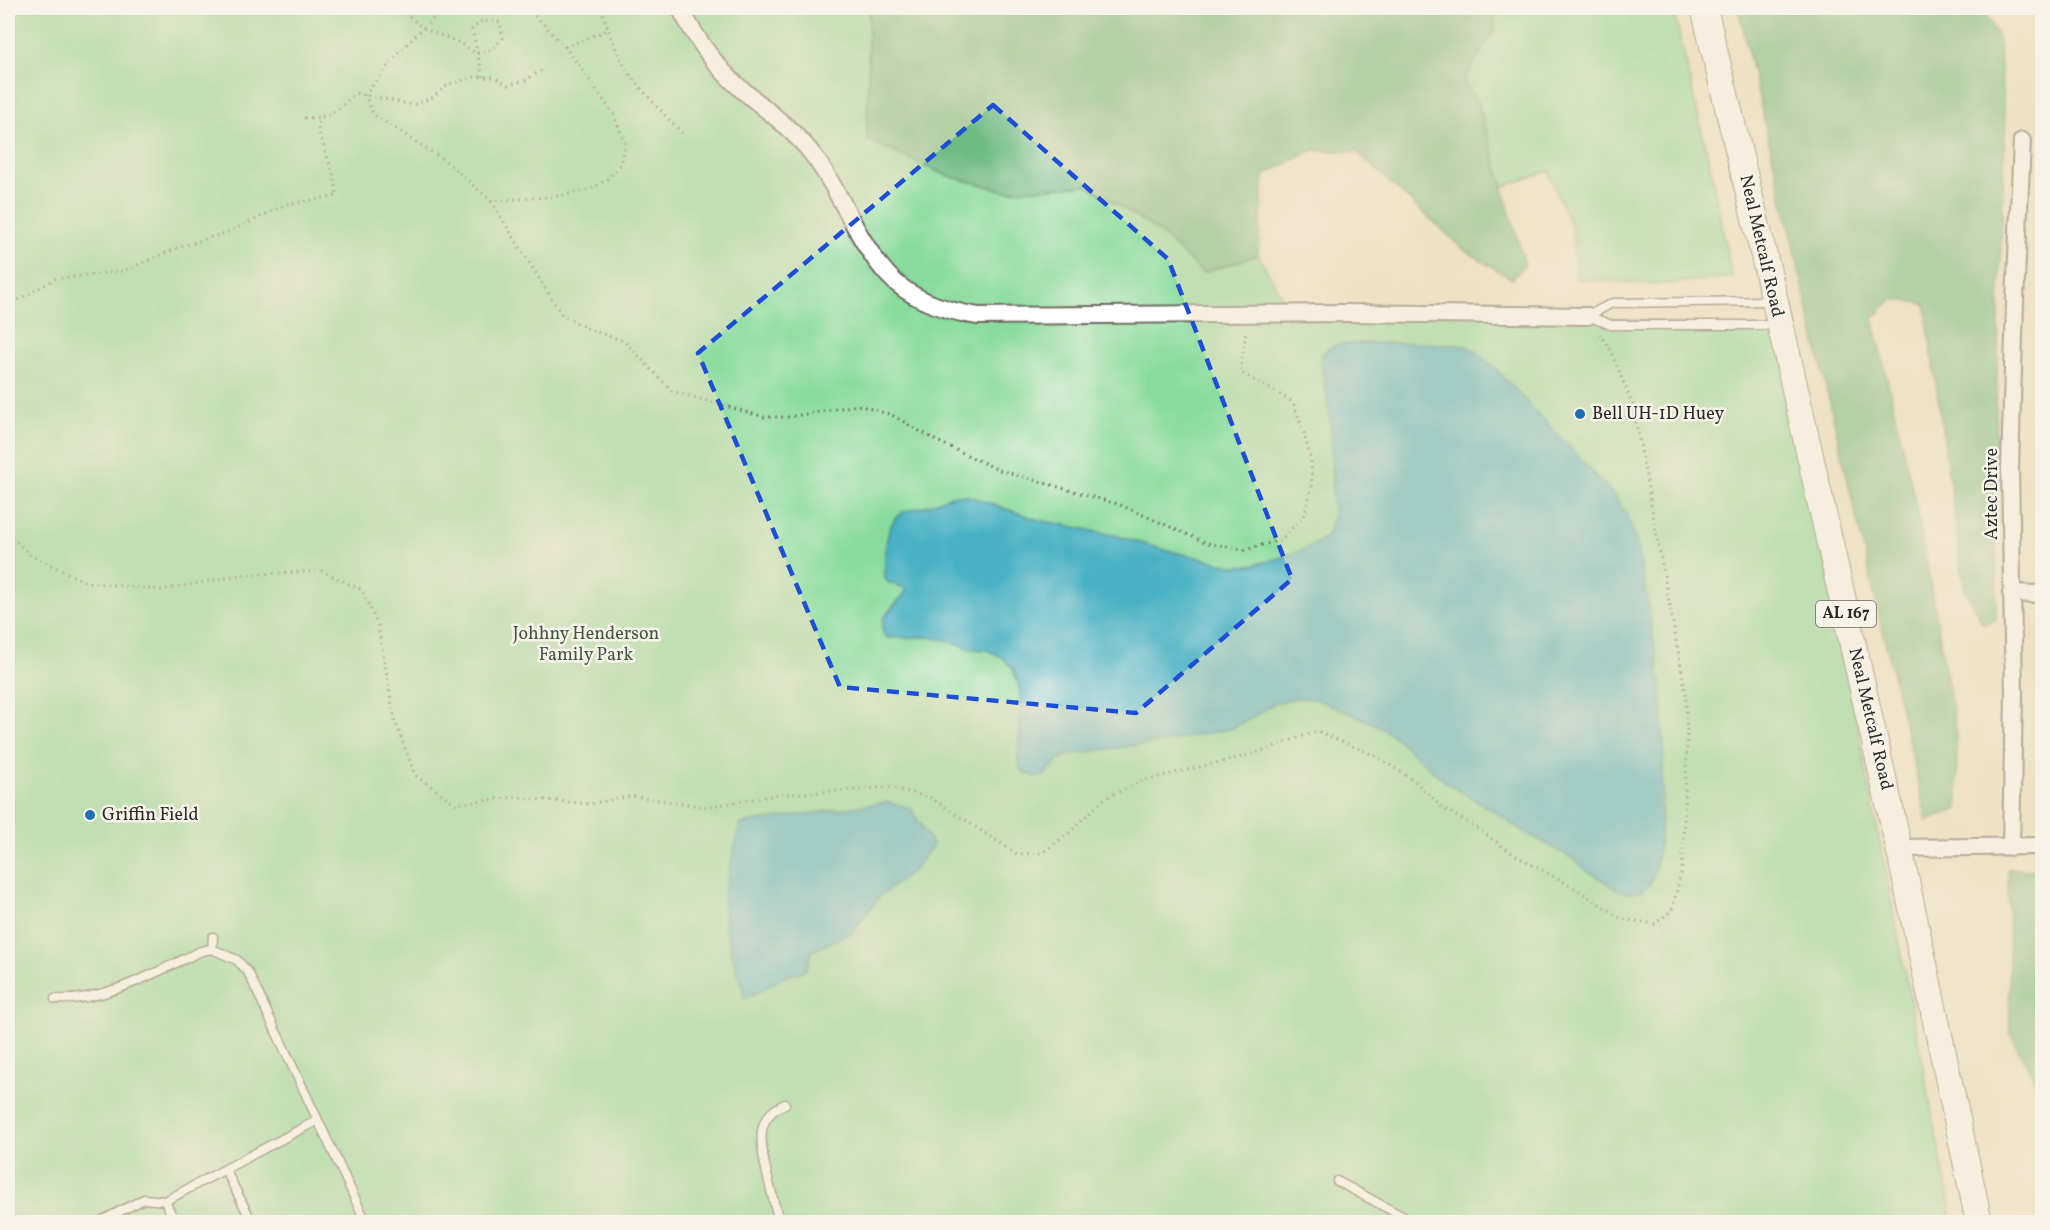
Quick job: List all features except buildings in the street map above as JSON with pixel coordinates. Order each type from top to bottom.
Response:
[{"type":"main road","name":"Neal Metcalf Road","points":[[1704,8],[1777,313],[1899,848],[1980,1222]]},
{"type":"street","points":[[680,8],[711,57],[738,86],[801,141],[815,157],[865,244],[889,275],[904,289],[922,299],[958,313],[978,316],[1346,313],[1588,316]]},
{"type":"street","name":"Aztec Drive","points":[[2011,846],[2014,696],[2010,466],[2014,303],[2022,141]]},
{"type":"street","points":[[2012,593],[2043,594]]},
{"type":"street","points":[[1899,848],[2043,846]]},
{"type":"lane","points":[[1588,316],[1612,303],[1777,313]]},
{"type":"lane","points":[[1588,316],[1611,325],[1777,313]]},
{"type":"lane","points":[[212,949],[213,937]]},
{"type":"lane","points":[[55,999],[71,1000],[101,994],[201,951],[212,949],[237,960],[248,972],[366,1222]]},
{"type":"lane","points":[[779,1222],[763,1150],[762,1132],[766,1120],[775,1108],[785,1104]]},
{"type":"lane","points":[[99,1222],[144,1199],[165,1201],[318,1120]]},
{"type":"lane","points":[[225,1169],[252,1222]]},
{"type":"lane","points":[[1337,1181],[1413,1222]]},
{"type":"lane","points":[[165,1201],[175,1222]]},
{"type":"path","points":[[417,8],[410,16],[423,28],[460,43],[477,54],[491,50],[503,38],[500,22],[482,21],[472,29],[477,54],[483,76]]},
{"type":"path","points":[[365,95],[401,50],[446,8]]},
{"type":"path","points":[[491,201],[561,196],[591,189],[609,178],[620,165],[625,143],[614,115],[565,47],[528,8]]},
{"type":"path","points":[[601,8],[608,30],[628,71],[683,134]]},
{"type":"path","points":[[565,47],[608,30]]},
{"type":"path","points":[[304,118],[319,118],[336,111],[355,93],[414,105],[433,97],[449,84],[473,76],[494,76],[508,85],[526,80],[542,70]]},
{"type":"path","points":[[365,95],[373,114],[447,162],[491,201],[562,315],[590,330],[624,341],[672,391],[764,417],[789,417],[858,405],[892,415],[935,440],[999,470],[1118,504],[1207,543],[1245,550],[1280,540],[1304,517],[1312,488],[1311,460],[1293,402],[1240,372],[1248,314]]},
{"type":"path","points":[[8,306],[55,279],[123,271],[180,247],[231,231],[287,204],[337,196],[333,173],[318,130],[319,118]]},
{"type":"path","points":[[8,532],[30,555],[86,582],[161,590],[241,575],[322,571],[362,590],[378,626],[395,721],[416,775],[456,804],[514,797],[589,804],[632,796],[707,807],[777,795],[891,787],[931,798],[1017,854],[1042,853],[1069,833],[1104,799],[1141,781],[1250,755],[1317,731],[1376,756],[1416,782],[1444,809],[1622,919],[1655,924],[1672,910],[1682,870],[1687,747],[1686,694],[1633,406],[1611,351],[1588,316]]},
{"type":"highlighted area","points":[[993,105],[1168,259],[1292,579],[1136,713],[840,687],[698,353]]},
{"type":"green space","name":"Johhny Henderson Family Park","points":[[8,8],[869,8],[867,140],[948,176],[1006,191],[1088,185],[1158,231],[1203,273],[1258,255],[1291,313],[1588,316],[1782,334],[1953,1222],[8,1222]]},
{"type":"green space","points":[[869,8],[1493,8],[1495,29],[1463,81],[1478,102],[1525,265],[1512,279],[1463,249],[1357,152],[1313,150],[1264,175],[1258,255],[1203,273],[1158,231],[1088,185],[1006,191],[948,176],[867,140]]},
{"type":"green space","points":[[1493,8],[1673,8],[1709,161],[1732,277],[1662,284],[1576,279],[1572,229],[1548,171],[1503,187],[1478,102],[1463,80],[1495,29]]},
{"type":"green space","points":[[1738,8],[1982,8],[1998,37],[2005,125],[1996,412],[1996,620],[1982,623],[1964,587],[1925,304],[1893,299],[1873,318],[1918,514],[1956,730],[1958,809],[1927,821]]},
{"type":"green space","points":[[2008,869],[2042,870],[2042,1095],[2010,1033]]},
{"type":"water","points":[[1427,343],[1466,346],[1474,350],[1498,371],[1613,494],[1627,515],[1638,548],[1661,683],[1664,751],[1656,868],[1649,886],[1642,891],[1630,893],[1621,891],[1587,871],[1574,859],[1519,829],[1494,811],[1448,784],[1391,734],[1375,724],[1315,699],[1296,698],[1276,703],[1233,728],[1164,742],[1071,754],[1063,757],[1043,776],[1036,777],[1021,770],[1018,757],[1021,713],[1019,686],[1013,669],[1002,657],[987,650],[971,649],[951,641],[928,637],[887,638],[883,631],[882,625],[887,613],[906,592],[906,588],[889,583],[885,579],[886,543],[892,525],[896,518],[905,511],[955,495],[965,495],[1039,520],[1118,536],[1161,549],[1235,566],[1257,564],[1312,545],[1328,533],[1333,515],[1331,427],[1320,360],[1323,354],[1327,349],[1339,344]]},
{"type":"water","points":[[887,802],[911,808],[933,845],[914,870],[879,897],[853,932],[812,951],[806,970],[786,976],[745,999],[725,928],[724,893],[740,824]]},
{"type":"place","name":"Bell UH-1D Huey","points":[[1580,414]]},
{"type":"place","name":"Griffin Field","points":[[90,815]]}]
